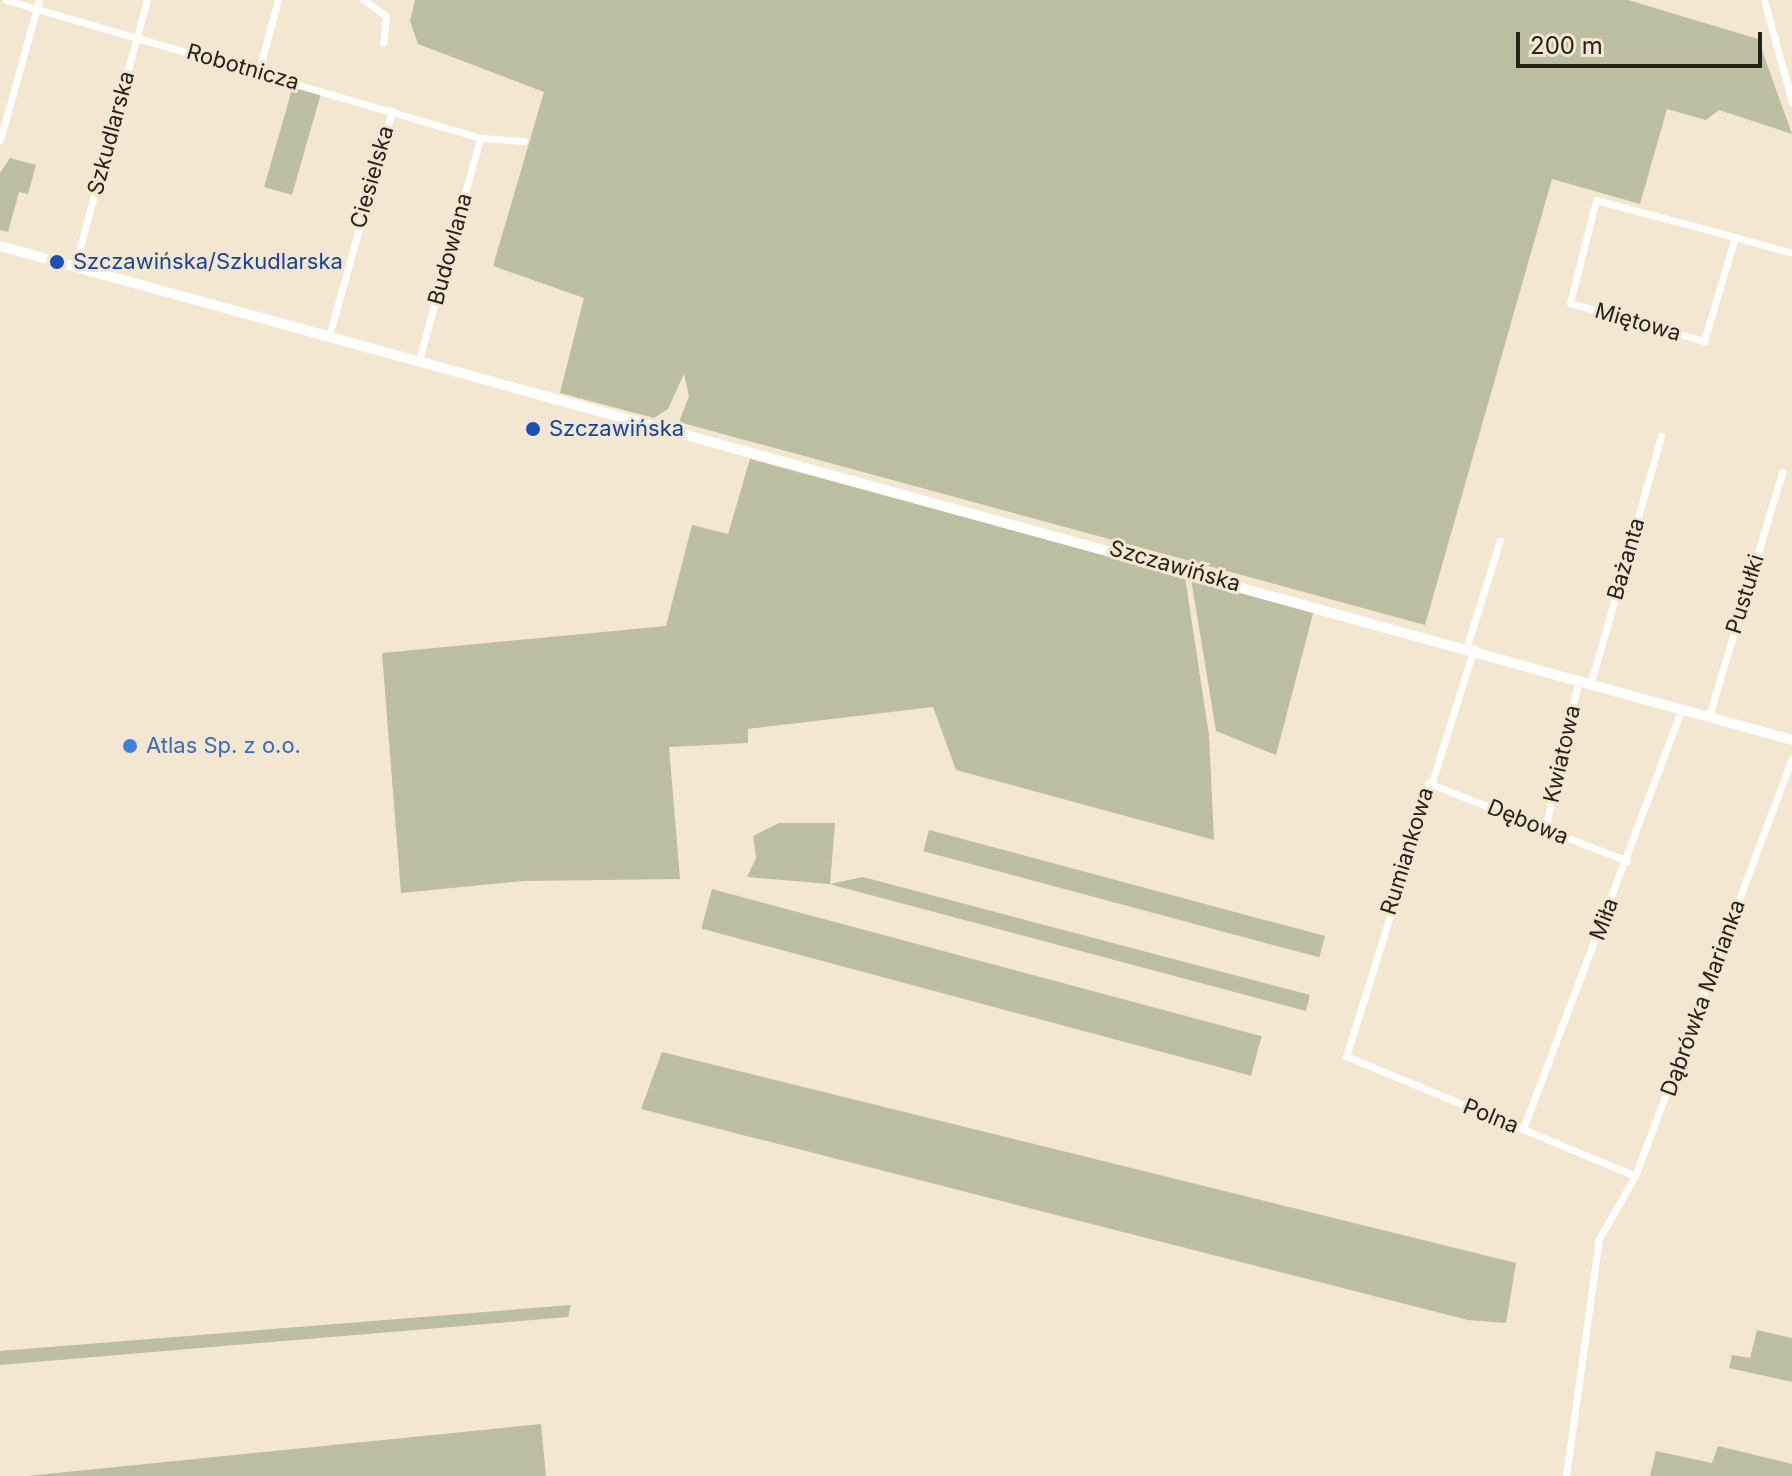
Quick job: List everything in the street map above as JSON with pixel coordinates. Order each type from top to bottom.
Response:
[{"type":"street","name":"Robotnicza","points":[[6,0],[38,3],[138,37],[259,70],[480,138],[524,141]]},
{"type":"street","name":"Szkudlarska","points":[[75,266],[147,0]]},
{"type":"street","points":[[259,70],[278,0]]},
{"type":"street","points":[[364,0],[386,16],[383,43]]},
{"type":"street","points":[[1764,0],[1792,102]]},
{"type":"street","points":[[0,140],[38,3]]},
{"type":"street","name":"Ciesielska","points":[[329,336],[392,111]]},
{"type":"street","name":"Budowlana","points":[[419,360],[480,138]]},
{"type":"street","name":"Miętowa","points":[[1735,237],[1704,341],[1570,303],[1596,200],[1735,237],[1792,253]]},
{"type":"street","name":"Szczawińska","points":[[0,246],[1471,647],[1792,740]]},
{"type":"street","name":"Bażanta","points":[[1585,680],[1661,436]]},
{"type":"street","name":"Pustułki","points":[[1709,716],[1782,472]]},
{"type":"street","name":"Rumiankowa","points":[[1346,1056],[1471,647],[1500,540]]},
{"type":"street","name":"Kwiatowa","points":[[1545,829],[1585,680]]},
{"type":"street","name":"Miła","points":[[1523,1129],[1627,861],[1682,708]]},
{"type":"street","name":"Dąbrówka Marianka","points":[[1566,1476],[1602,1231],[1635,1176],[1792,759]]},
{"type":"street","name":"Dębowa","points":[[1428,783],[1627,861]]},
{"type":"street","name":"Polna","points":[[1346,1056],[1635,1176]]},
{"type":"green space","points":[[415,0],[1628,0],[1758,39],[1792,134],[1719,110],[1706,120],[1667,109],[1640,204],[1552,179],[1425,625],[679,422],[689,396],[684,374],[668,409],[654,418],[560,393],[584,298],[493,266],[544,92],[418,44],[410,21]]},
{"type":"green space","points":[[293,86],[321,94],[292,195],[264,187]]},
{"type":"green space","points":[[10,158],[36,165],[28,194],[19,192],[8,232],[0,230],[0,173]]},
{"type":"green space","points":[[750,459],[1185,577],[1209,735],[1214,840],[956,770],[933,707],[748,729],[748,743],[669,747],[680,879],[524,881],[401,893],[382,653],[666,626],[692,525],[728,534]]},
{"type":"green space","points":[[1191,579],[1314,610],[1276,755],[1216,731]]},
{"type":"green space","points":[[779,823],[835,823],[830,884],[863,877],[1310,995],[1306,1011],[829,884],[747,877],[756,858],[753,836]]},
{"type":"green space","points":[[929,830],[1325,936],[1319,957],[923,851]]},
{"type":"green space","points":[[712,889],[1262,1036],[1251,1076],[701,929]]},
{"type":"green space","points":[[662,1052],[1516,1263],[1506,1323],[1468,1320],[641,1109]]},
{"type":"green space","points":[[571,1305],[568,1317],[0,1365],[0,1351]]},
{"type":"green space","points":[[1757,1330],[1792,1338],[1792,1382],[1729,1368],[1732,1355],[1750,1358]]},
{"type":"green space","points":[[541,1424],[546,1476],[27,1476]]},
{"type":"green space","points":[[1718,1446],[1792,1464],[1792,1476],[1650,1476],[1656,1451],[1712,1463]]},
{"type":"place","name":"Szczawińska/Szkudlarska","points":[[57,262]]},
{"type":"place","name":"Szczawińska","points":[[533,429]]},
{"type":"place","name":"Atlas Sp. z o.o.","points":[[130,746]]}]
